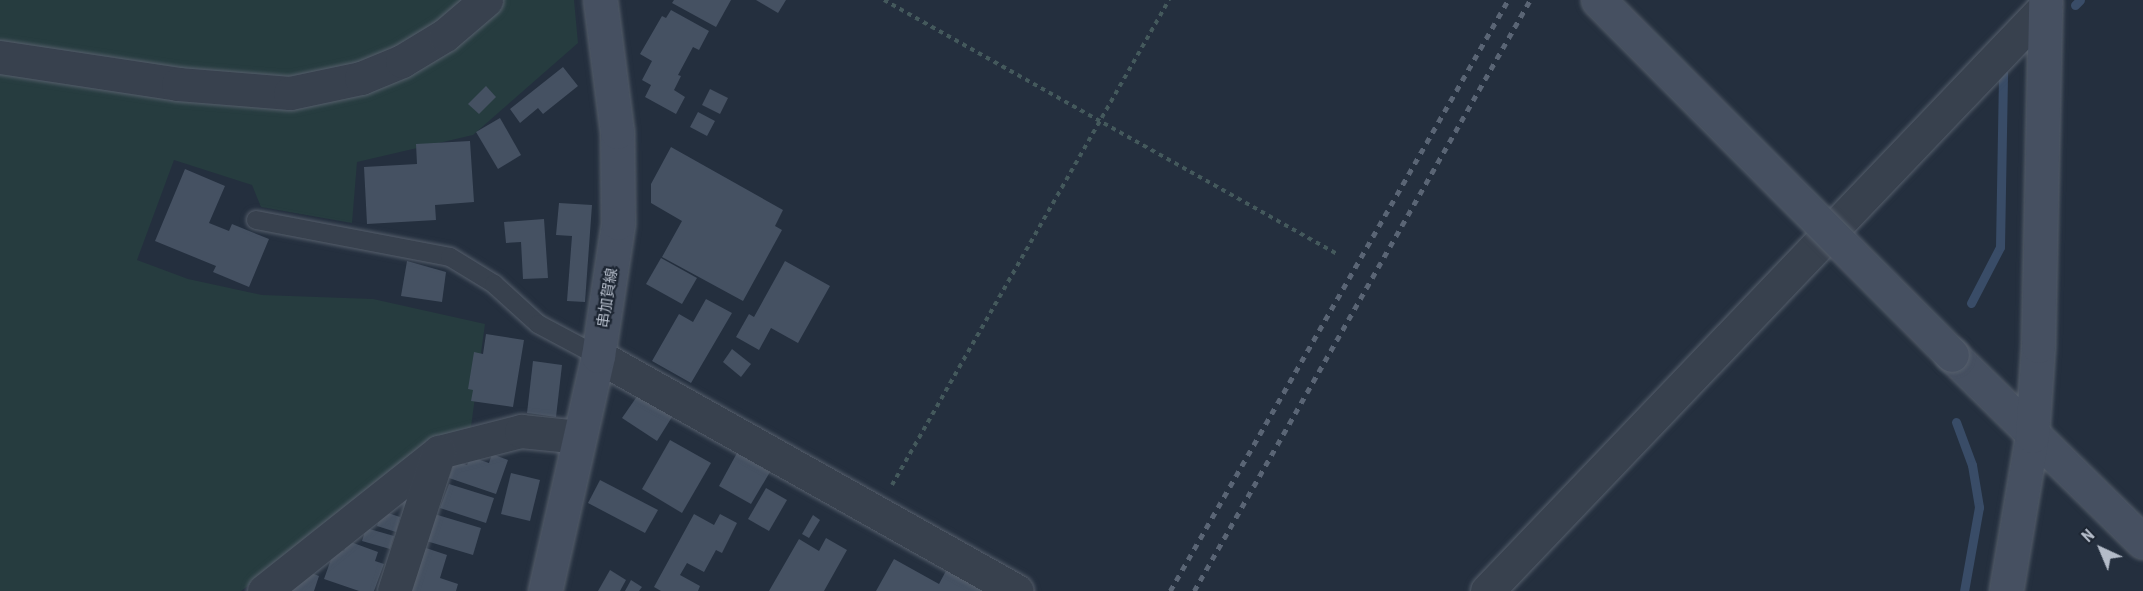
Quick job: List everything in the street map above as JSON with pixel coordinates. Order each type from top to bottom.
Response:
[{"type":"street","points":[[0,57],[178,84],[290,93],[350,81],[402,61],[446,35],[486,0]]},
{"type":"street","name":"串加賀線","points":[[545,591],[598,356],[618,223],[617,132],[600,0]]},
{"type":"street","points":[[1598,0],[2032,436],[2143,542]]},
{"type":"street","points":[[2006,591],[2032,436],[2038,346],[2045,3]]},
{"type":"street","points":[[1487,591],[2045,3]]},
{"type":"street","points":[[598,356],[876,514],[1017,591]]},
{"type":"street","points":[[264,591],[439,452],[521,431],[579,436]]},
{"type":"street","points":[[394,591],[439,452]]},
{"type":"lane","points":[[256,220],[450,257],[494,284],[538,324],[598,356]]},
{"type":"path","points":[[884,0],[1337,254]]},
{"type":"path","points":[[876,514],[1169,0]]},
{"type":"green space","points":[[0,0],[574,0],[578,43],[473,135],[357,162],[352,223],[261,207],[252,185],[174,160],[137,260],[188,279],[262,295],[373,299],[485,324],[470,434],[310,540],[241,591],[0,591]]},
{"type":"building","points":[[674,0],[731,0],[716,27],[672,3]]},
{"type":"building","points":[[756,0],[786,0],[778,13]]},
{"type":"building","points":[[671,10],[709,31],[699,50],[693,47],[678,75],[681,76],[674,90],[685,97],[676,114],[645,97],[651,85],[642,80],[652,61],[640,54],[662,16],[666,18]]},
{"type":"building","points":[[563,67],[578,86],[543,114],[538,108],[520,123],[510,109]]},
{"type":"building","points":[[486,86],[496,97],[479,114],[468,104]]},
{"type":"building","points":[[710,89],[728,98],[720,114],[702,105]]},
{"type":"building","points":[[698,112],[715,121],[707,136],[690,127]]},
{"type":"building","points":[[500,118],[521,155],[498,169],[476,132]]},
{"type":"building","points":[[470,141],[474,202],[435,205],[436,220],[367,224],[364,167],[417,164],[416,144]]},
{"type":"building","points":[[671,147],[783,210],[775,226],[782,230],[743,301],[662,257],[682,221],[651,203],[651,184]]},
{"type":"building","points":[[185,169],[225,186],[209,223],[229,231],[232,224],[269,239],[249,287],[213,272],[216,266],[155,241]]},
{"type":"building","points":[[559,203],[592,205],[585,302],[567,301],[572,236],[556,235]]},
{"type":"building","points":[[544,219],[548,278],[523,279],[521,242],[506,243],[504,222]]},
{"type":"building","points":[[661,258],[697,278],[682,304],[646,284]]},
{"type":"building","points":[[407,261],[446,272],[442,302],[401,296]]},
{"type":"building","points":[[785,261],[830,286],[798,343],[771,328],[759,350],[736,337],[749,314],[754,317]]},
{"type":"building","points":[[706,299],[732,313],[691,383],[652,361],[679,314],[693,322]]},
{"type":"building","points":[[486,334],[524,340],[513,407],[471,401],[473,390],[468,389],[474,352],[483,354]]},
{"type":"building","points":[[732,349],[751,364],[741,377],[723,362]]},
{"type":"building","points":[[533,361],[562,365],[556,417],[527,413]]},
{"type":"building","points":[[638,395],[672,417],[657,441],[622,418]]},
{"type":"building","points":[[670,440],[711,463],[682,513],[642,489]]},
{"type":"building","points":[[737,453],[770,472],[751,504],[719,486]]},
{"type":"building","points":[[492,454],[508,460],[496,494],[449,478],[455,461],[467,465],[471,457],[489,463]]},
{"type":"building","points":[[511,473],[540,480],[530,521],[501,514]]},
{"type":"building","points":[[600,480],[658,510],[645,533],[588,503]]},
{"type":"building","points":[[449,484],[494,498],[486,523],[440,508]]},
{"type":"building","points":[[766,488],[787,500],[769,531],[748,519]]},
{"type":"building","points":[[382,511],[400,517],[396,532],[377,526]]},
{"type":"building","points":[[431,513],[481,528],[473,555],[423,540]]},
{"type":"building","points":[[694,514],[714,525],[720,514],[737,523],[722,553],[716,550],[704,572],[687,563],[680,575],[700,586],[698,591],[661,591],[654,587]]},
{"type":"building","points":[[813,515],[820,520],[809,538],[802,534]]},
{"type":"building","points":[[366,528],[394,536],[390,549],[362,541]]},
{"type":"building","points":[[826,538],[847,550],[824,591],[769,591],[799,539],[819,551]]},
{"type":"building","points":[[348,541],[378,552],[375,561],[384,564],[374,591],[359,591],[324,579],[335,548],[344,551]]},
{"type":"building","points":[[423,547],[447,555],[440,578],[458,584],[456,591],[409,591]]},
{"type":"building","points":[[894,559],[939,584],[947,569],[985,591],[876,591]]},
{"type":"building","points":[[610,570],[626,580],[620,591],[598,591]]},
{"type":"building","points":[[309,572],[319,576],[314,591],[291,591]]},
{"type":"building","points":[[631,580],[642,587],[639,591],[625,591]]},
{"type":"waterway","points":[[2075,5],[2080,0]]},
{"type":"waterway","points":[[1971,303],[2000,247],[2003,73]]},
{"type":"waterway","points":[[1956,422],[1972,465],[1979,507],[1964,591]]},
{"type":"railway","points":[[1170,591],[1508,0]]},
{"type":"railway","points":[[1194,591],[1530,0]]}]
